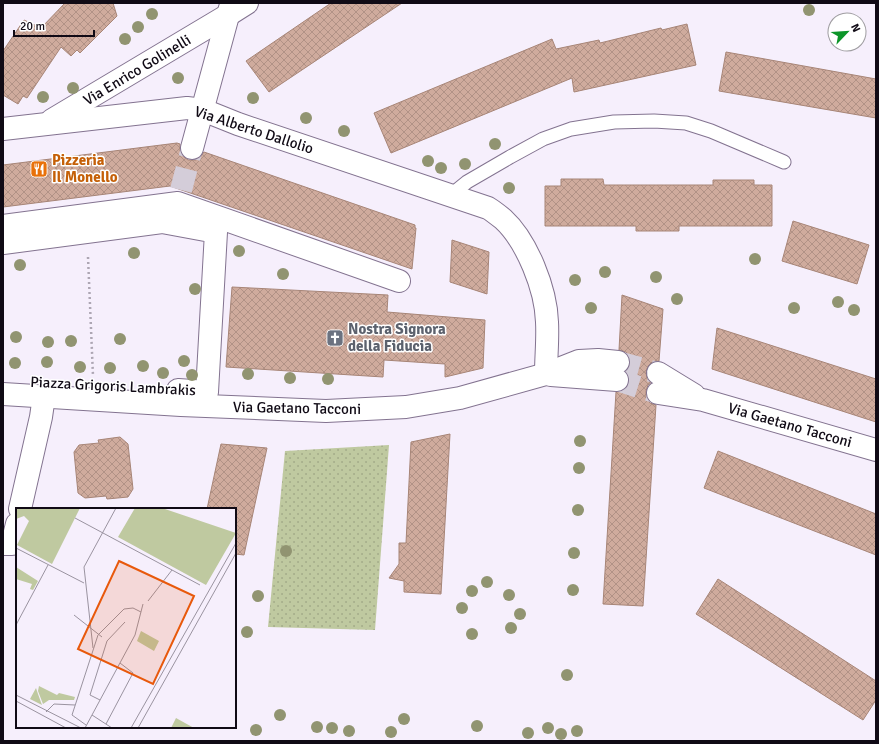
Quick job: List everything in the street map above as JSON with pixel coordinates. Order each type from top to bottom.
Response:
[{"type":"street","name":"Via Enrico Golinelli","points":[[45,124],[230,9],[247,3]]},
{"type":"street","points":[[192,148],[230,9]]},
{"type":"street","name":"Via Alberto Dallolio","points":[[3,129],[187,108],[203,110],[238,124],[488,208],[502,219],[522,243],[544,296],[548,322],[546,374]]},
{"type":"street","points":[[3,226],[179,196],[399,281]]},
{"type":"street","name":"Piazza Grigoris Lambrakis","points":[[3,243],[162,222],[216,232],[207,392],[3,379]]},
{"type":"street","name":"Via Gaetano Tacconi","points":[[3,394],[188,405],[326,411],[406,407],[452,400],[546,374],[618,371]]},
{"type":"street","name":"Via Gaetano Tacconi","points":[[658,383],[703,400],[876,450]]},
{"type":"street","points":[[20,508],[41,417],[44,396]]},
{"type":"street","points":[[3,544],[12,544],[16,528]]},
{"type":"lane","points":[[451,195],[467,182],[543,139],[571,129],[614,122],[654,121],[686,123],[711,131],[784,162]]},
{"type":"path","points":[[87,232],[94,385]]},
{"type":"green space","points":[[389,445],[375,630],[268,627],[285,451]]},
{"type":"building","points":[[65,3],[113,3],[117,16],[80,53],[77,50],[71,56],[61,47],[27,98],[23,96],[18,104],[3,95],[3,51],[24,20],[41,28]]},
{"type":"building","points":[[331,3],[402,3],[269,92],[246,61]]},
{"type":"building","points":[[687,24],[696,65],[574,92],[572,78],[391,153],[374,113],[552,39],[556,49],[599,40],[600,43],[661,28],[662,30]]},
{"type":"building","points":[[726,52],[876,79],[876,118],[719,91]]},
{"type":"building","points":[[177,143],[180,144],[180,151],[183,156],[188,160],[196,160],[204,152],[415,225],[416,228],[412,269],[170,186],[3,207],[3,165]]},
{"type":"building","points":[[561,179],[603,179],[604,185],[713,185],[713,180],[754,180],[754,185],[772,185],[772,226],[679,226],[679,231],[636,231],[636,226],[545,226],[545,186],[561,186]]},
{"type":"building","points":[[793,221],[869,245],[857,284],[782,261]]},
{"type":"building","points":[[452,240],[489,252],[487,294],[450,282]]},
{"type":"building","name":"Nostra Signora della Fiducia","points":[[232,287],[388,295],[387,312],[485,320],[483,368],[445,377],[445,364],[384,360],[383,377],[226,367]]},
{"type":"building","points":[[622,295],[663,309],[659,361],[652,362],[648,366],[646,372],[647,379],[651,383],[648,385],[646,397],[650,403],[656,405],[643,606],[603,604],[616,392],[622,391],[627,387],[629,381],[626,371],[630,364],[630,357],[626,352],[619,350]]},
{"type":"building","points":[[717,328],[876,379],[876,422],[712,369]]},
{"type":"building","points":[[450,434],[441,594],[404,592],[404,581],[389,578],[399,564],[399,543],[406,543],[411,442]]},
{"type":"building","points":[[120,437],[128,444],[133,489],[128,497],[107,499],[106,496],[85,498],[78,493],[74,452],[79,445],[99,443],[98,440]]},
{"type":"building","points":[[221,444],[267,448],[244,555],[236,554],[236,508],[207,508]]},
{"type":"building","points":[[718,451],[876,514],[876,555],[704,488]]},
{"type":"building","points":[[718,579],[876,681],[876,700],[863,720],[696,614]]},
{"type":"tunnel","points":[[181,190],[192,148]]},
{"type":"tunnel","points":[[618,362],[658,373]]},
{"type":"tunnel","points":[[617,380],[658,393]]},
{"type":"place","name":"Pizzeria Il Monello","points":[[39,169]]},
{"type":"place","name":"Nostra Signora della Fiducia","points":[[335,338]]}]
